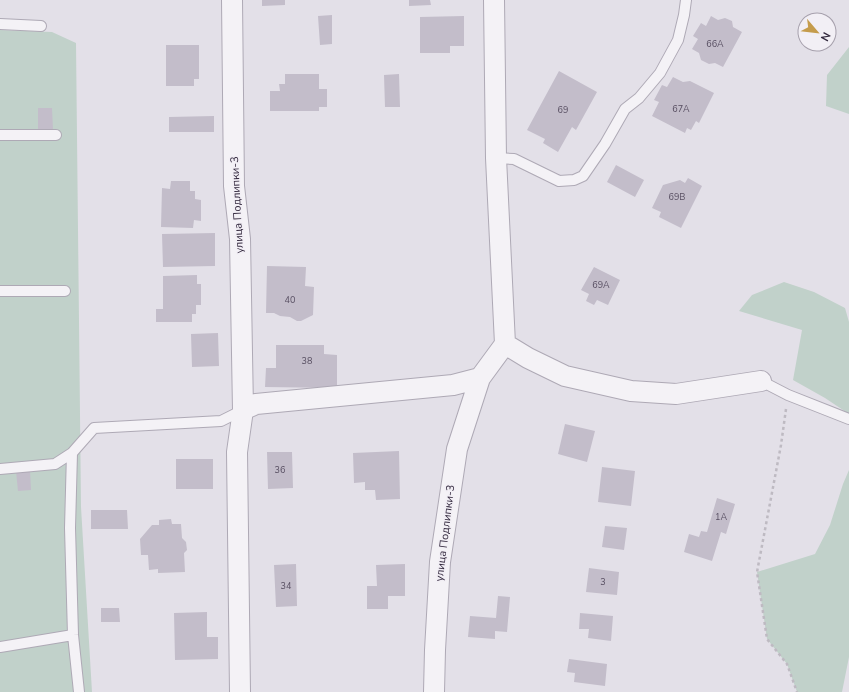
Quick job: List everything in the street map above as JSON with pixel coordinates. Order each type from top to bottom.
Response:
[{"type":"street","name":"улица Подлипки-3","points":[[232,0],[234,186],[240,239],[243,410],[237,452],[240,692]]},
{"type":"street","points":[[494,0],[496,158],[505,344],[528,358],[565,376],[631,391],[676,394],[761,381]]},
{"type":"street","name":"улица Подлипки-3","points":[[434,692],[440,562],[457,449],[480,378],[505,344]]},
{"type":"street","points":[[243,410],[256,404],[453,385],[480,378]]},
{"type":"lane","points":[[496,158],[514,159],[559,181],[574,180],[583,176],[605,144],[625,109],[639,98],[660,73],[678,40],[686,0]]},
{"type":"lane","points":[[0,24],[41,26]]},
{"type":"lane","points":[[0,135],[56,135]]},
{"type":"lane","points":[[0,291],[65,291]]},
{"type":"lane","points":[[761,381],[788,395],[849,419]]},
{"type":"lane","points":[[0,469],[55,464],[72,453],[94,428],[221,421],[243,410]]},
{"type":"lane","points":[[72,453],[70,528],[73,635],[79,692]]},
{"type":"lane","points":[[0,647],[73,635]]},
{"type":"path","points":[[788,395],[781,445],[757,572],[767,639],[788,664],[797,692]]},
{"type":"shaded area","points":[[0,30],[52,32],[76,43],[81,507],[92,692],[0,692]]},
{"type":"shaded area","points":[[849,47],[849,114],[826,106],[827,75]]},
{"type":"shaded area","points":[[784,282],[814,292],[845,308],[849,322],[849,414],[825,398],[793,380],[802,330],[739,311],[752,295]]},
{"type":"shaded area","points":[[849,470],[849,657],[842,692],[797,692],[787,664],[767,639],[757,572],[815,554],[830,525]]},
{"type":"building","points":[[262,0],[285,0],[285,5],[262,6]]},
{"type":"building","points":[[409,0],[430,0],[431,5],[409,6]]},
{"type":"building","points":[[332,15],[332,44],[320,45],[318,16]]},
{"type":"building","points":[[464,16],[464,46],[450,46],[450,53],[420,53],[420,17]]},
{"type":"building","points":[[711,16],[718,20],[725,18],[732,21],[733,27],[742,32],[723,67],[715,63],[709,64],[701,60],[699,53],[692,49],[698,39],[693,36],[701,23],[706,26]]},
{"type":"building","points":[[166,45],[199,45],[199,79],[194,79],[194,86],[166,86]]},
{"type":"building","points":[[559,71],[597,92],[576,130],[572,127],[558,152],[543,143],[545,139],[527,130]]},
{"type":"building","points":[[285,74],[319,74],[319,89],[327,89],[327,107],[319,107],[319,111],[270,111],[270,91],[280,91],[279,84],[285,84]]},
{"type":"building","points":[[399,74],[400,107],[385,107],[384,75]]},
{"type":"building","points":[[673,77],[683,82],[690,81],[714,93],[699,123],[696,121],[691,130],[687,128],[685,133],[652,116],[659,102],[654,100],[662,85],[667,87]]},
{"type":"building","points":[[38,108],[52,108],[53,130],[38,130]]},
{"type":"building","points":[[214,116],[214,132],[169,132],[169,117]]},
{"type":"building","points":[[616,165],[644,180],[635,197],[607,182]]},
{"type":"building","points":[[688,178],[702,186],[681,228],[659,217],[661,212],[652,208],[663,185],[680,180],[685,183]]},
{"type":"building","points":[[171,181],[190,181],[190,191],[195,191],[195,199],[201,200],[201,221],[194,220],[193,228],[161,227],[162,188],[170,189]]},
{"type":"building","points":[[215,233],[215,266],[163,267],[162,234]]},
{"type":"building","points":[[267,266],[306,267],[305,286],[314,287],[313,315],[301,321],[297,321],[290,317],[280,316],[274,313],[266,313]]},
{"type":"building","points":[[594,267],[620,280],[608,305],[597,300],[594,305],[586,301],[589,294],[581,290]]},
{"type":"building","points":[[197,275],[197,284],[201,284],[201,305],[196,305],[196,314],[192,314],[192,322],[156,322],[156,309],[163,309],[163,276]]},
{"type":"building","points":[[218,333],[219,366],[192,367],[191,334]]},
{"type":"building","points":[[276,345],[324,345],[324,354],[337,355],[337,388],[265,387],[266,368],[276,368]]},
{"type":"building","points":[[565,424],[595,431],[587,462],[558,454]]},
{"type":"building","points":[[399,451],[400,499],[376,500],[375,490],[365,490],[365,482],[354,483],[353,453]]},
{"type":"building","points":[[267,452],[292,452],[293,488],[268,489]]},
{"type":"building","points":[[176,459],[213,459],[213,489],[176,489]]},
{"type":"building","points":[[602,467],[635,471],[631,506],[598,502]]},
{"type":"building","points":[[30,470],[31,490],[18,491],[16,471]]},
{"type":"building","points":[[717,498],[735,504],[726,534],[721,532],[712,561],[684,552],[689,534],[699,537],[701,531],[707,532]]},
{"type":"building","points":[[91,510],[127,510],[128,529],[91,529]]},
{"type":"building","points":[[171,519],[172,524],[181,524],[182,538],[186,542],[187,550],[184,553],[185,572],[158,573],[158,569],[149,570],[148,555],[141,555],[140,539],[152,525],[159,525],[159,520]]},
{"type":"building","points":[[605,526],[627,528],[624,550],[602,547]]},
{"type":"building","points":[[296,564],[297,606],[276,607],[274,565]]},
{"type":"building","points":[[405,564],[405,596],[388,596],[388,609],[367,609],[367,586],[377,586],[376,565]]},
{"type":"building","points":[[589,568],[619,572],[617,595],[586,592]]},
{"type":"building","points":[[498,596],[510,597],[507,632],[495,631],[495,639],[468,637],[470,616],[496,618]]},
{"type":"building","points":[[101,608],[119,608],[120,622],[101,622]]},
{"type":"building","points":[[207,612],[207,637],[218,637],[218,659],[175,660],[174,613]]},
{"type":"building","points":[[580,613],[613,616],[611,641],[588,638],[589,629],[579,629]]},
{"type":"building","points":[[569,659],[607,664],[605,686],[574,682],[575,673],[567,672]]}]
